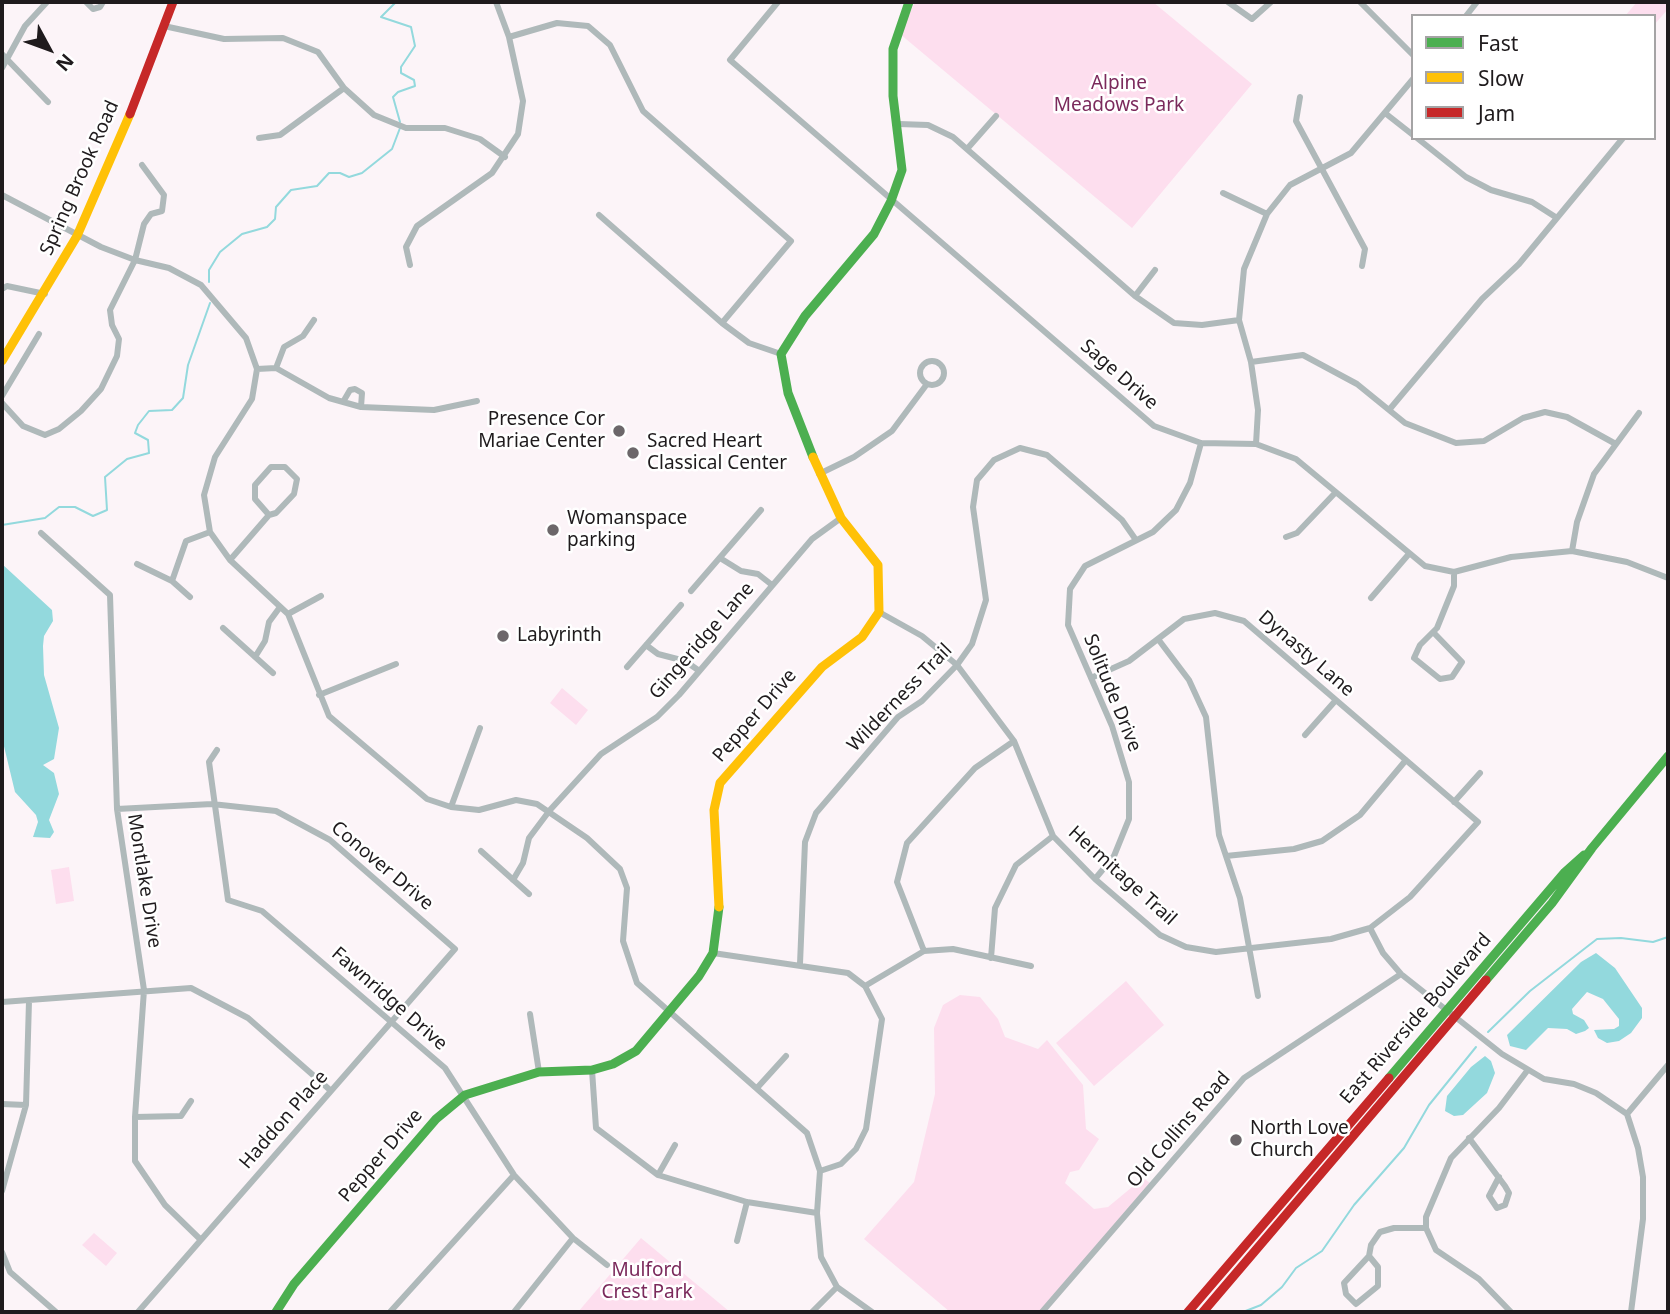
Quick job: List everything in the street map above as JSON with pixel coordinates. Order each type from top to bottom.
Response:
[{"type":"street","points":[[2,68],[4,56],[25,26],[47,2]]},
{"type":"street","points":[[86,2],[93,9],[100,7],[103,2]]},
{"type":"street","name":"Spring Brook Road","points":[[2,361],[45,294],[77,236],[173,2]]},
{"type":"street","points":[[410,265],[406,247],[417,226],[492,173],[518,134],[523,100],[509,37],[496,2]]},
{"type":"street","name":"Sage Drive","points":[[778,2],[730,60],[1154,426],[1201,443],[1255,444],[1296,459],[1408,555],[1425,566],[1454,572],[1511,557],[1572,551],[1627,562],[1668,578]]},
{"type":"street","points":[[878,611],[878,565],[841,518],[818,474],[788,393],[780,354],[805,316],[874,234],[891,201],[902,170],[899,124],[893,96],[893,49],[898,25],[909,2]]},
{"type":"street","points":[[1228,2],[1252,19],[1271,2]]},
{"type":"street","points":[[1360,2],[1411,53]]},
{"type":"street","points":[[509,37],[557,23],[588,26],[610,45],[643,111],[791,241],[722,323]]},
{"type":"street","points":[[164,26],[224,39],[283,38],[318,52],[344,88],[374,114],[404,127],[445,128],[480,139],[505,157]]},
{"type":"street","points":[[4,56],[48,102]]},
{"type":"street","points":[[1255,444],[1258,410],[1251,362],[1239,320],[1244,269],[1266,214],[1290,184],[1324,170],[1351,153],[1411,81]]},
{"type":"street","points":[[260,138],[280,135],[344,88]]},
{"type":"street","points":[[1300,97],[1296,121],[1365,249],[1362,266]]},
{"type":"street","points":[[1385,113],[1411,133]]},
{"type":"street","points":[[967,149],[996,116]]},
{"type":"street","points":[[899,124],[936,127],[967,149],[1135,296],[1174,323],[1202,325],[1239,320]]},
{"type":"street","points":[[1420,140],[1466,177],[1491,190],[1532,202],[1557,218]]},
{"type":"street","points":[[1389,410],[1482,299],[1519,264],[1621,140]]},
{"type":"street","points":[[2,403],[23,426],[45,435],[59,429],[81,411],[101,389],[117,356],[119,339],[111,325],[110,310],[135,260],[144,224],[151,214],[162,211],[164,195],[142,165]]},
{"type":"street","points":[[1223,193],[1266,214]]},
{"type":"street","points":[[2,195],[77,236],[135,260],[169,268],[201,285],[246,338],[257,369],[252,399],[215,457],[204,495],[210,532],[230,560],[288,614],[329,716],[427,799],[451,807],[479,810],[516,800],[550,810],[587,838],[620,869],[627,888],[623,941],[637,983],[807,1133],[820,1171],[817,1213],[821,1257],[837,1287],[872,1312]]},
{"type":"street","points":[[599,215],[722,323],[749,343],[780,354]]},
{"type":"street","points":[[1135,296],[1155,270]]},
{"type":"street","points":[[2,289],[7,286],[45,294]]},
{"type":"street","points":[[276,368],[284,347],[303,336],[314,320]]},
{"type":"street","points":[[2,396],[39,334]]},
{"type":"street","points":[[1251,362],[1303,355],[1357,384],[1405,423],[1456,443],[1484,441],[1523,418],[1545,412],[1567,417],[1614,443]]},
{"type":"street","points":[[257,369],[276,368],[343,402],[361,407],[434,410],[477,401]]},
{"type":"street","points":[[818,474],[854,457],[892,431],[927,384]]},
{"type":"street","points":[[343,402],[350,390],[355,388],[362,393],[361,407]]},
{"type":"street","points":[[1572,551],[1577,522],[1590,483],[1614,443],[1639,413]]},
{"type":"street","name":"Solitude Drive","points":[[1095,878],[1114,856],[1129,819],[1129,782],[1112,726],[1068,625],[1070,589],[1085,566],[1153,532],[1176,510],[1190,483],[1201,443]]},
{"type":"street","name":"Wilderness Trail","points":[[800,964],[805,842],[816,813],[898,717],[922,701],[957,665],[972,644],[986,600],[973,507],[977,480],[994,460],[1020,448],[1047,455],[1122,520],[1136,540]]},
{"type":"street","points":[[230,560],[269,515],[281,508],[297,486],[293,473],[278,465],[266,472],[253,493],[263,511],[269,515]]},
{"type":"street","points":[[1286,537],[1297,533],[1335,493]]},
{"type":"street","points":[[691,591],[761,510]]},
{"type":"street","name":"Gingeridge Lane","points":[[513,880],[523,863],[529,838],[550,810],[601,754],[657,717],[812,540],[841,518]]},
{"type":"street","points":[[172,581],[186,541],[210,532]]},
{"type":"street","name":"Montlake Drive","points":[[41,533],[110,595],[117,809],[144,990],[135,1117],[135,1161],[164,1205],[201,1240]]},
{"type":"street","points":[[1371,598],[1408,555]]},
{"type":"street","points":[[720,558],[741,571],[758,574],[772,585]]},
{"type":"street","points":[[137,564],[172,581],[190,597]]},
{"type":"street","points":[[1434,633],[1462,662],[1452,677],[1440,679],[1414,658],[1420,645],[1434,633],[1454,586],[1454,572]]},
{"type":"street","points":[[288,614],[321,596]]},
{"type":"street","name":"Gingeridge Lane","points":[[627,667],[681,605]]},
{"type":"street","points":[[255,657],[264,641],[269,622],[280,607]]},
{"type":"street","name":"Hermitage Trail","points":[[878,611],[922,636],[957,665],[1014,741],[1053,836],[1095,878],[1160,935],[1186,947],[1216,952],[1331,939],[1370,928]]},
{"type":"street","name":"Pepper Drive","points":[[276,1312],[294,1284],[329,1242],[436,1119],[464,1095],[539,1072],[592,1070],[613,1064],[636,1051],[699,976],[713,953],[720,917],[714,810],[720,783],[822,667],[862,637],[878,611]]},
{"type":"street","name":"Dynasty Lane","points":[[1091,678],[1129,661],[1184,619],[1215,613],[1244,621],[1478,822],[1410,898],[1370,928]]},
{"type":"street","points":[[223,628],[273,673]]},
{"type":"street","points":[[1158,639],[1189,680],[1206,717],[1219,835],[1240,898],[1258,996]]},
{"type":"street","points":[[646,645],[658,654],[685,660],[698,670]]},
{"type":"street","points":[[319,695],[396,664]]},
{"type":"street","points":[[1305,735],[1336,701]]},
{"type":"street","points":[[451,807],[480,728]]},
{"type":"street","points":[[924,951],[897,882],[907,843],[975,768],[1014,741]]},
{"type":"street","name":"Fawnridge Drive","points":[[217,750],[209,762],[212,804],[228,900],[262,911],[444,1068],[514,1175],[573,1238],[607,1265]]},
{"type":"street","name":"East Riverside Boulevard","points":[[1203,1312],[1573,879],[1592,848],[1668,756]]},
{"type":"street","points":[[1226,856],[1294,849],[1322,841],[1360,815],[1406,760]]},
{"type":"street","points":[[1454,802],[1480,773]]},
{"type":"street","name":"Conover Drive","points":[[117,809],[212,804],[276,811],[330,840],[455,949]]},
{"type":"street","points":[[991,958],[995,908],[1016,864],[1053,836]]},
{"type":"street","name":"East Riverside Boulevard","points":[[1188,1312],[1565,872],[1592,848]]},
{"type":"street","points":[[481,851],[529,894]]},
{"type":"street","points":[[1370,928],[1383,953],[1401,974],[1527,1071],[1595,1093],[1627,1114],[1638,1148],[1643,1177],[1643,1219],[1632,1281],[1631,1312]]},
{"type":"street","name":"Haddon Place","points":[[138,1312],[455,949]]},
{"type":"street","points":[[865,986],[924,951],[953,949],[1031,966]]},
{"type":"street","points":[[713,953],[848,973],[865,986],[882,1019],[866,1129],[856,1149],[841,1164],[820,1171]]},
{"type":"street","name":"Old Collins Road","points":[[1042,1312],[1244,1078],[1401,974]]},
{"type":"street","points":[[2,1002],[191,988],[248,1018],[330,1090]]},
{"type":"street","points":[[2,1191],[26,1105],[29,1001]]},
{"type":"street","points":[[530,1014],[539,1072]]},
{"type":"street","points":[[757,1088],[786,1056]]},
{"type":"street","points":[[1627,1114],[1668,1065]]},
{"type":"street","points":[[592,1070],[596,1128],[658,1175],[747,1202],[817,1213]]},
{"type":"street","points":[[1511,1312],[1479,1279],[1436,1250],[1426,1228],[1428,1208],[1443,1172],[1468,1138],[1499,1108],[1527,1071]]},
{"type":"street","points":[[135,1117],[181,1116],[191,1101]]},
{"type":"street","points":[[2,1104],[26,1105]]},
{"type":"street","points":[[1468,1138],[1499,1177]]},
{"type":"street","points":[[658,1175],[675,1145]]},
{"type":"street","points":[[390,1312],[514,1175]]},
{"type":"street","points":[[737,1241],[747,1202]]},
{"type":"street","points":[[1369,1256],[1378,1267],[1378,1286],[1356,1304],[1346,1294],[1344,1283],[1369,1256],[1371,1245],[1380,1232],[1394,1228],[1426,1228]]},
{"type":"street","points":[[514,1312],[573,1238]]},
{"type":"street","points":[[2,1252],[10,1272],[56,1312]]},
{"type":"street","points":[[2,1279],[10,1272]]},
{"type":"street","points":[[812,1312],[837,1287]]},
{"type":"green space","name":"Alpine Meadows Park","points":[[915,2],[1153,2],[1252,84],[1132,228],[900,34]]},
{"type":"green space","points":[[1637,2],[1668,2],[1668,9],[1656,23],[1656,14],[1627,14]]},
{"type":"green space","points":[[562,688],[588,710],[576,725],[550,703]]},
{"type":"green space","points":[[69,867],[74,901],[56,904],[51,870]]},
{"type":"green space","points":[[1126,981],[1164,1025],[1094,1086],[1056,1043]]},
{"type":"green space","points":[[960,995],[980,997],[998,1019],[1005,1037],[1038,1049],[1047,1040],[1083,1085],[1086,1129],[1099,1139],[1079,1170],[1070,1172],[1065,1183],[1094,1209],[1108,1207],[1143,1178],[1150,1183],[1039,1312],[950,1312],[864,1239],[914,1182],[935,1094],[934,1028],[943,1005]]},
{"type":"green space","points":[[94,1233],[117,1253],[106,1266],[82,1245]]},
{"type":"green space","name":"Mulford Crest Park","points":[[641,1238],[730,1312],[578,1312]]},
{"type":"water","points":[[2,564],[52,610],[53,621],[44,636],[43,646],[44,675],[59,728],[54,759],[43,765],[54,773],[59,794],[49,820],[54,832],[50,838],[33,837],[38,822],[36,815],[15,792],[2,738]]},
{"type":"water","points":[[1596,953],[1615,968],[1642,1008],[1642,1018],[1631,1033],[1619,1041],[1607,1043],[1598,1038],[1594,1030],[1614,1029],[1619,1026],[1619,1019],[1603,999],[1587,992],[1572,1009],[1573,1014],[1584,1020],[1589,1028],[1585,1031],[1576,1034],[1567,1029],[1548,1028],[1526,1050],[1510,1046],[1507,1035],[1581,962]]},
{"type":"water","points":[[1485,1056],[1491,1061],[1495,1073],[1487,1093],[1463,1115],[1454,1116],[1445,1111],[1447,1096],[1471,1067]]},
{"type":"waterway","points":[[396,2],[381,17],[411,27],[415,46],[401,67],[401,73],[414,80],[415,86],[398,92],[393,97],[400,122]]},
{"type":"waterway","points":[[209,282],[209,270],[220,252],[242,234],[267,227],[275,219],[276,207],[291,190],[317,186],[329,173],[340,173],[349,177],[362,173],[392,149],[400,128]]},
{"type":"waterway","points":[[2,525],[45,518],[59,507],[75,507],[93,516],[107,510],[105,477],[127,459],[149,453],[148,440],[135,433],[138,425],[149,411],[172,410],[183,398],[188,365],[210,303]]},
{"type":"waterway","points":[[1488,1032],[1530,991],[1597,939],[1621,938],[1653,942],[1668,937]]},
{"type":"waterway","points":[[1243,1312],[1261,1305],[1282,1287],[1296,1268],[1322,1251],[1354,1205],[1404,1148],[1429,1105],[1476,1047]]},
{"type":"traffic: fast","points":[[813,457],[788,393],[781,354],[805,316],[874,234],[891,201],[902,170],[893,96],[893,49],[909,2]]},
{"type":"traffic: fast","points":[[1486,980],[1552,903],[1592,848],[1668,756]]},
{"type":"traffic: fast","points":[[1389,1078],[1565,872],[1584,855]]},
{"type":"traffic: fast","points":[[276,1312],[294,1284],[436,1119],[465,1095],[539,1072],[592,1070],[613,1064],[636,1051],[699,976],[713,953],[719,907]]},
{"type":"traffic: slow","points":[[2,361],[77,236],[130,114]]},
{"type":"traffic: slow","points":[[719,907],[714,810],[720,783],[822,667],[862,637],[879,612],[878,565],[841,518],[813,457]]},
{"type":"traffic: jam","points":[[130,114],[173,2]]},
{"type":"traffic: jam","points":[[1203,1312],[1486,980]]},
{"type":"traffic: jam","points":[[1188,1312],[1389,1078]]},
{"type":"place","name":"Presence Cor Mariae Center","points":[[619,431]]},
{"type":"place","name":"Sacred Heart Classical Center","points":[[633,453]]},
{"type":"place","name":"Womanspace parking","points":[[553,530]]},
{"type":"place","name":"Labyrinth","points":[[503,636]]},
{"type":"place","name":"North Love Church","points":[[1236,1140]]}]
